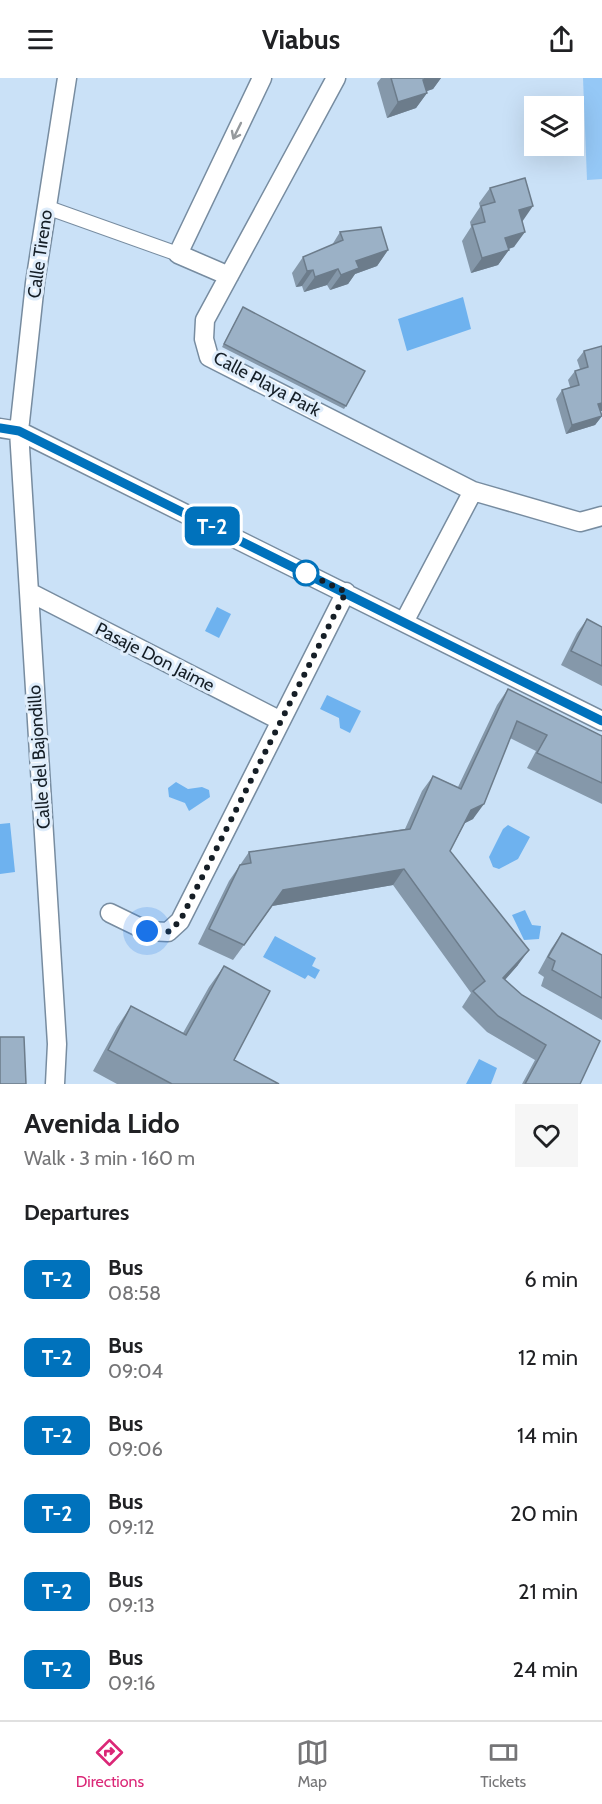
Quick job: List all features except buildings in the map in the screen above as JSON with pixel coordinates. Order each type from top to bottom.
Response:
[{"type":"street","name":"Calle Tireno","points":[[19,431],[46,207],[67,78]]},
{"type":"street","points":[[178,254],[262,78]]},
{"type":"street","name":"Calle Playa Park","points":[[336,78],[205,321],[204,339],[209,357],[472,490]]},
{"type":"street","points":[[46,207],[178,254],[229,276]]},
{"type":"street","points":[[0,428],[19,431],[602,721]]},
{"type":"street","name":"Calle del Bajondillo","points":[[19,431],[57,1044],[55,1084]]},
{"type":"street","points":[[404,622],[472,490],[580,522],[602,516]]},
{"type":"street","name":"Pasaje Don Jaime","points":[[29,592],[280,721]]},
{"type":"street","points":[[110,913],[147,931],[168,932],[180,921],[346,592]]},
{"type":"shaded area","points":[[583,78],[602,78],[602,179],[587,180]]},
{"type":"shaded area","points":[[463,297],[471,329],[407,351],[398,319]]},
{"type":"shaded area","points":[[217,607],[231,614],[219,638],[205,631]]},
{"type":"shaded area","points":[[327,695],[361,711],[350,733],[340,728],[339,718],[320,709]]},
{"type":"shaded area","points":[[176,782],[188,789],[202,787],[209,790],[210,797],[189,811],[185,803],[169,797],[168,788]]},
{"type":"shaded area","points":[[10,823],[15,872],[0,874],[0,824]]},
{"type":"shaded area","points":[[508,825],[530,837],[518,859],[499,869],[493,867],[489,857],[503,829]]},
{"type":"shaded area","points":[[525,910],[532,925],[541,926],[539,939],[524,940],[512,915]]},
{"type":"shaded area","points":[[275,936],[316,958],[312,966],[320,970],[315,979],[308,975],[305,979],[263,957]]},
{"type":"shaded area","points":[[479,1059],[497,1068],[491,1084],[466,1084]]},
{"type":"bus line","name":"T-2","points":[[0,428],[19,431],[602,721]]},
{"type":"route","points":[[147,931],[168,932],[180,921],[346,592],[306,573]]}]
